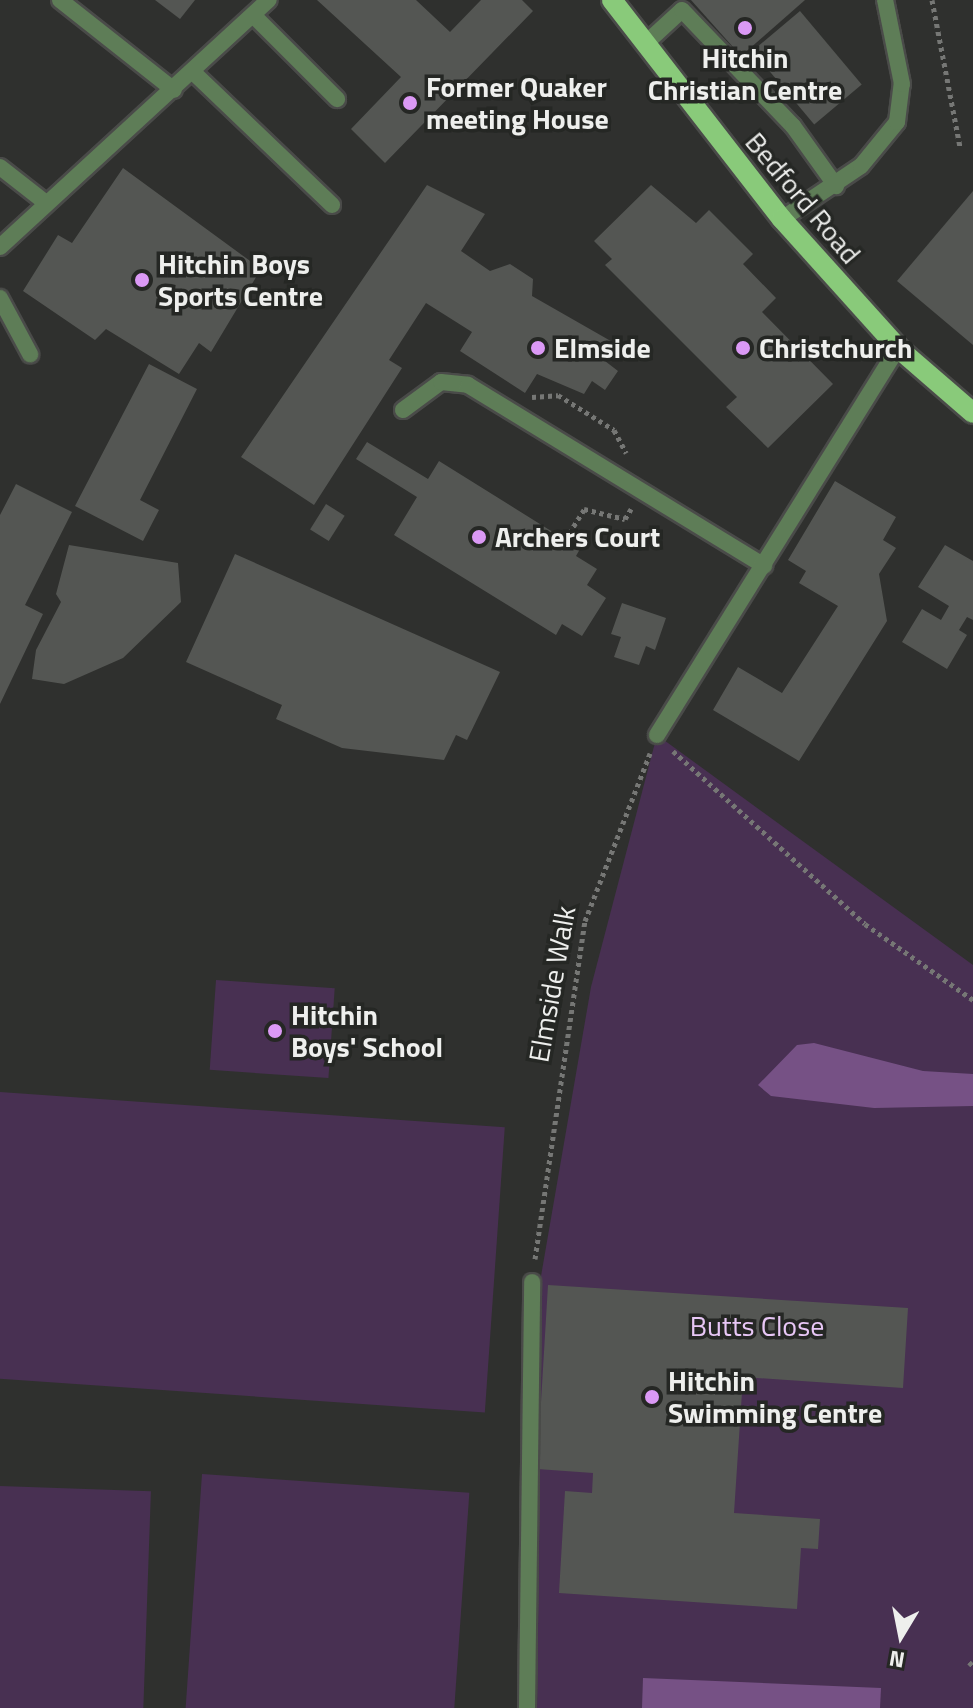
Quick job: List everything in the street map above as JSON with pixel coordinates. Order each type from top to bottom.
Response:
[{"type":"main road","name":"Bedford Road","points":[[612,0],[782,219],[898,348],[973,413]]},
{"type":"street","points":[[60,0],[174,90]]},
{"type":"street","points":[[0,247],[194,73],[269,0]]},
{"type":"street","points":[[782,219],[836,186],[897,122],[902,84],[885,0]]},
{"type":"street","points":[[645,44],[682,10],[793,126],[836,186]]},
{"type":"street","points":[[253,15],[337,99]]},
{"type":"street","points":[[194,73],[332,205]]},
{"type":"street","points":[[0,167],[46,203]]},
{"type":"street","points":[[0,298],[30,354]]},
{"type":"street","points":[[657,735],[898,348]]},
{"type":"street","points":[[403,410],[441,382],[468,385],[764,566]]},
{"type":"street","points":[[527,1708],[532,1282]]},
{"type":"path","points":[[932,0],[960,147]]},
{"type":"path","points":[[565,540],[584,509],[625,519],[642,491]]},
{"type":"path","points":[[657,735],[711,792],[865,924],[973,1000]]},
{"type":"path","name":"Elmside Walk","points":[[532,1282],[585,921],[657,735]]},
{"type":"green space","name":"Butts Close","points":[[657,735],[973,965],[973,1708],[537,1708],[540,1282],[591,987]]},
{"type":"green space","points":[[216,980],[335,988],[328,1078],[210,1070]]},
{"type":"green space","points":[[0,1092],[505,1127],[485,1413],[0,1379]]},
{"type":"green space","points":[[202,1474],[469,1493],[454,1708],[186,1708]]},
{"type":"green space","points":[[0,1486],[151,1491],[143,1708],[0,1708]]},
{"type":"shaded area","points":[[814,1043],[923,1071],[973,1074],[973,1106],[874,1108],[771,1096],[758,1085],[797,1045]]},
{"type":"shaded area","points":[[643,1678],[881,1688],[880,1708],[642,1708]]},
{"type":"building","points":[[155,0],[195,0],[180,19]]},
{"type":"building","name":"Former Quaker meeting House","points":[[317,0],[416,0],[450,32],[481,0],[522,0],[533,11],[385,163],[351,129],[401,77]]},
{"type":"building","name":"Hitchin Christian Centre","points":[[691,0],[805,0],[741,56]]},
{"type":"building","points":[[800,11],[862,85],[814,124],[753,51]]},
{"type":"building","name":"Hitchin Boys Sports Centre","points":[[123,168],[261,269],[211,352],[199,343],[179,374],[106,329],[95,340],[23,291],[58,235],[72,243]]},
{"type":"building","name":"Elmside","points":[[427,185],[485,214],[461,251],[490,271],[510,264],[533,279],[532,296],[616,344],[605,361],[618,371],[605,390],[592,381],[584,394],[537,374],[525,393],[460,351],[472,332],[426,303],[389,360],[402,368],[314,505],[241,457]]},
{"type":"building","name":"Christchurch","points":[[651,185],[696,223],[709,210],[753,254],[743,264],[776,298],[762,312],[833,384],[768,448],[726,407],[737,397],[605,265],[612,259],[594,241]]},
{"type":"building","points":[[973,191],[973,345],[897,281]]},
{"type":"building","points":[[149,364],[197,389],[140,500],[159,510],[143,541],[75,506]]},
{"type":"building","name":"Archers Court","points":[[367,442],[428,479],[439,461],[580,549],[576,556],[597,569],[587,585],[606,598],[582,636],[562,624],[556,635],[394,535],[417,497],[356,459]]},
{"type":"building","points":[[835,481],[896,517],[883,540],[896,548],[879,574],[887,621],[799,761],[713,710],[738,667],[782,693],[838,606],[799,583],[806,571],[788,560]]},
{"type":"building","points":[[16,484],[72,512],[25,605],[43,614],[0,704],[0,515]]},
{"type":"building","points":[[326,504],[345,516],[329,541],[310,529]]},
{"type":"building","points":[[69,545],[178,563],[181,602],[123,658],[64,684],[32,679],[36,650],[61,602],[56,594]]},
{"type":"building","points":[[945,545],[973,561],[973,620],[967,617],[959,630],[967,635],[947,669],[902,642],[922,609],[941,620],[949,606],[918,587]]},
{"type":"building","points":[[235,554],[500,672],[467,740],[456,735],[444,760],[342,748],[276,719],[282,705],[186,662]]},
{"type":"building","points":[[622,603],[666,618],[655,650],[646,646],[639,665],[614,657],[621,637],[611,634]]},
{"type":"building","points":[[548,1285],[908,1308],[903,1388],[743,1377],[734,1513],[820,1519],[818,1549],[801,1548],[797,1609],[559,1593],[565,1491],[592,1493],[593,1473],[537,1469]]},
{"type":"place","name":"Hitchin Christian Centre","points":[[745,28]]},
{"type":"place","name":"Former Quaker meeting House","points":[[410,103]]},
{"type":"place","name":"Hitchin Boys Sports Centre","points":[[142,280]]},
{"type":"place","name":"Elmside","points":[[538,348]]},
{"type":"place","name":"Christchurch","points":[[743,348]]},
{"type":"place","name":"Archers Court","points":[[479,537]]},
{"type":"place","name":"Hitchin Boys' School","points":[[275,1031]]},
{"type":"place","name":"Hitchin Swimming Centre","points":[[652,1397]]}]
